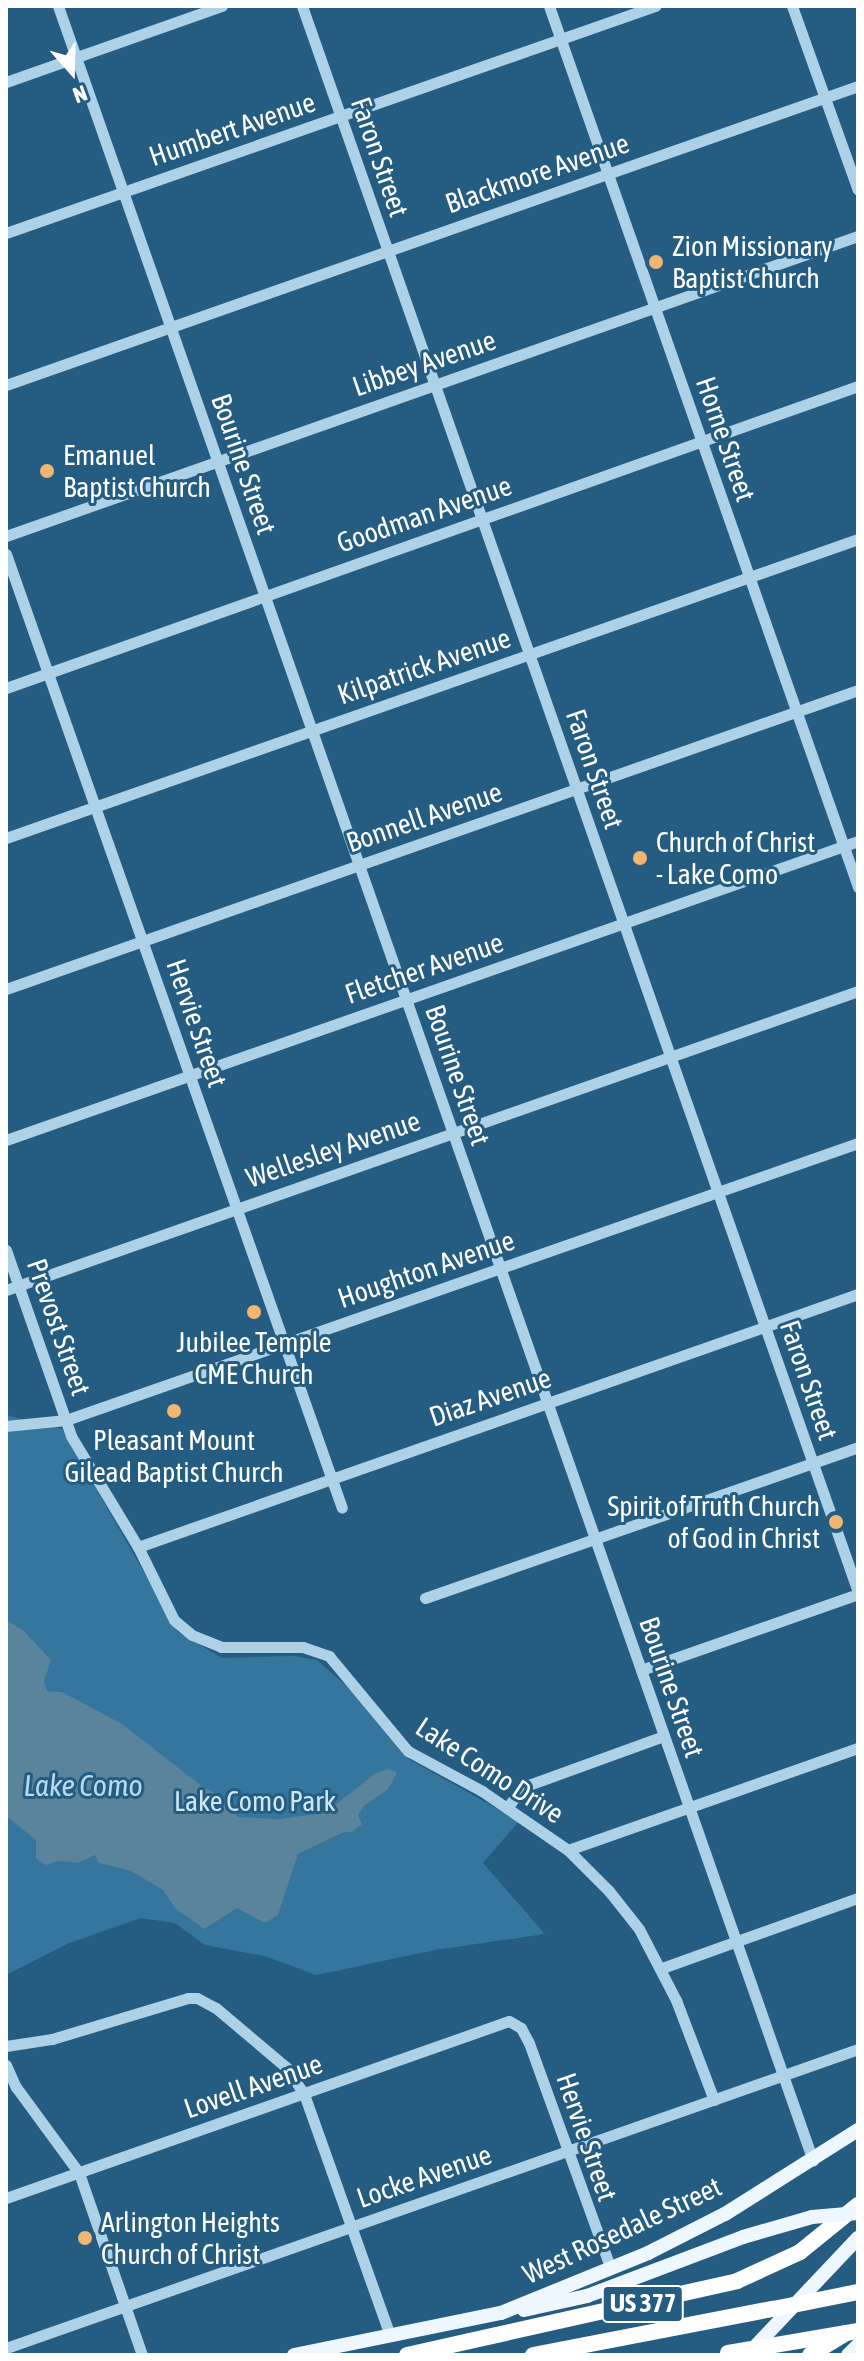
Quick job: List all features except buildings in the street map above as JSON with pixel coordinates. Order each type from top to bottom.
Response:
[{"type":"highway","name":"US 377","points":[[407,2355],[737,2281],[800,2252],[858,2205]]},
{"type":"highway","points":[[533,2355],[858,2291]]},
{"type":"highway","points":[[810,2355],[858,2324]]},
{"type":"highway","points":[[725,2354],[858,2331]]},
{"type":"main road","name":"West Rosedale Street","points":[[294,2355],[501,2313],[611,2269],[725,2214],[858,2130]]},
{"type":"main road","points":[[501,2313],[552,2306],[587,2296],[743,2237],[812,2217],[858,2213]]},
{"type":"main road","points":[[747,2355],[858,2238]]},
{"type":"main road","points":[[848,2355],[858,2345]]},
{"type":"street","name":"Bourine Street","points":[[58,6],[813,2161]]},
{"type":"street","points":[[6,82],[222,6]]},
{"type":"street","name":"Faron Street","points":[[302,6],[858,1593]]},
{"type":"street","name":"Horne Street","points":[[549,6],[858,887]]},
{"type":"street","name":"Humbert Avenue","points":[[6,233],[655,6]]},
{"type":"street","points":[[792,6],[858,190]]},
{"type":"street","name":"Blackmore Avenue","points":[[6,385],[858,86]]},
{"type":"street","name":"Libbey Avenue","points":[[6,536],[858,236]]},
{"type":"street","name":"Goodman Avenue","points":[[6,688],[858,386]]},
{"type":"street","name":"Kilpatrick Avenue","points":[[6,838],[858,539]]},
{"type":"street","name":"Hervie Street","points":[[6,554],[342,1508]]},
{"type":"street","name":"Bonnell Avenue","points":[[6,989],[858,690]]},
{"type":"street","name":"Fletcher Avenue","points":[[6,1140],[858,841]]},
{"type":"street","name":"Wellesley Avenue","points":[[6,1290],[858,991]]},
{"type":"street","name":"Houghton Avenue","points":[[6,1426],[66,1420],[858,1143]]},
{"type":"street","name":"Prevost Street","points":[[6,1250],[66,1420]]},
{"type":"street","name":"Diaz Avenue","points":[[138,1547],[858,1294]]},
{"type":"street","name":"Lake Como Drive","points":[[66,1420],[71,1436],[138,1547],[164,1605],[182,1628],[221,1647],[303,1647],[329,1656],[408,1751],[507,1808],[568,1850],[632,1919],[662,1968],[714,2100]]},
{"type":"street","points":[[425,1598],[858,1447]]},
{"type":"street","points":[[641,1670],[858,1593]]},
{"type":"street","points":[[507,1808],[523,1787],[664,1736]]},
{"type":"street","points":[[568,1850],[858,1748]]},
{"type":"street","points":[[662,1968],[858,1898]]},
{"type":"street","points":[[6,2046],[52,2039],[168,2002],[197,1998],[216,2008],[287,2068],[304,2094],[390,2335]]},
{"type":"street","name":"Lovell Avenue","points":[[6,2198],[509,2021],[516,2023]]},
{"type":"street","name":"Hervie Street","points":[[516,2023],[529,2043],[611,2269]]},
{"type":"street","name":"Locke Avenue","points":[[6,2348],[858,2049]]},
{"type":"street","points":[[6,2065],[16,2087],[79,2173],[142,2355]]},
{"type":"green space","name":"Lake Como Park","points":[[6,1415],[62,1429],[178,1632],[222,1658],[293,1656],[317,1660],[351,1690],[405,1757],[519,1821],[483,1863],[545,1934],[435,1950],[316,1975],[264,1956],[205,1945],[175,1923],[141,1918],[69,1943],[6,1975]]},
{"type":"water","name":"Lake Como","points":[[6,1620],[24,1631],[51,1660],[44,1681],[47,1691],[62,1692],[122,1724],[203,1787],[223,1797],[238,1817],[279,1819],[325,1813],[376,1773],[388,1769],[397,1773],[388,1789],[364,1806],[358,1815],[362,1824],[352,1832],[344,1832],[298,1854],[278,1915],[265,1923],[237,1908],[204,1929],[175,1908],[163,1890],[131,1871],[99,1863],[95,1855],[78,1863],[57,1861],[46,1865],[36,1858],[36,1840],[6,1816]]},
{"type":"place","name":"Zion Missionary Baptist Church","points":[[656,262]]},
{"type":"place","name":"Emanuel Baptist Church","points":[[47,471]]},
{"type":"place","name":"Church of Christ - Lake Como","points":[[640,858]]},
{"type":"place","name":"Jubilee Temple CME Church","points":[[254,1312]]},
{"type":"place","name":"Pleasant Mount Gilead Baptist Church","points":[[174,1411]]},
{"type":"place","name":"Spirit of Truth Church of God in Christ","points":[[836,1522]]},
{"type":"place","name":"Arlington Heights Church of Christ","points":[[85,2238]]}]
